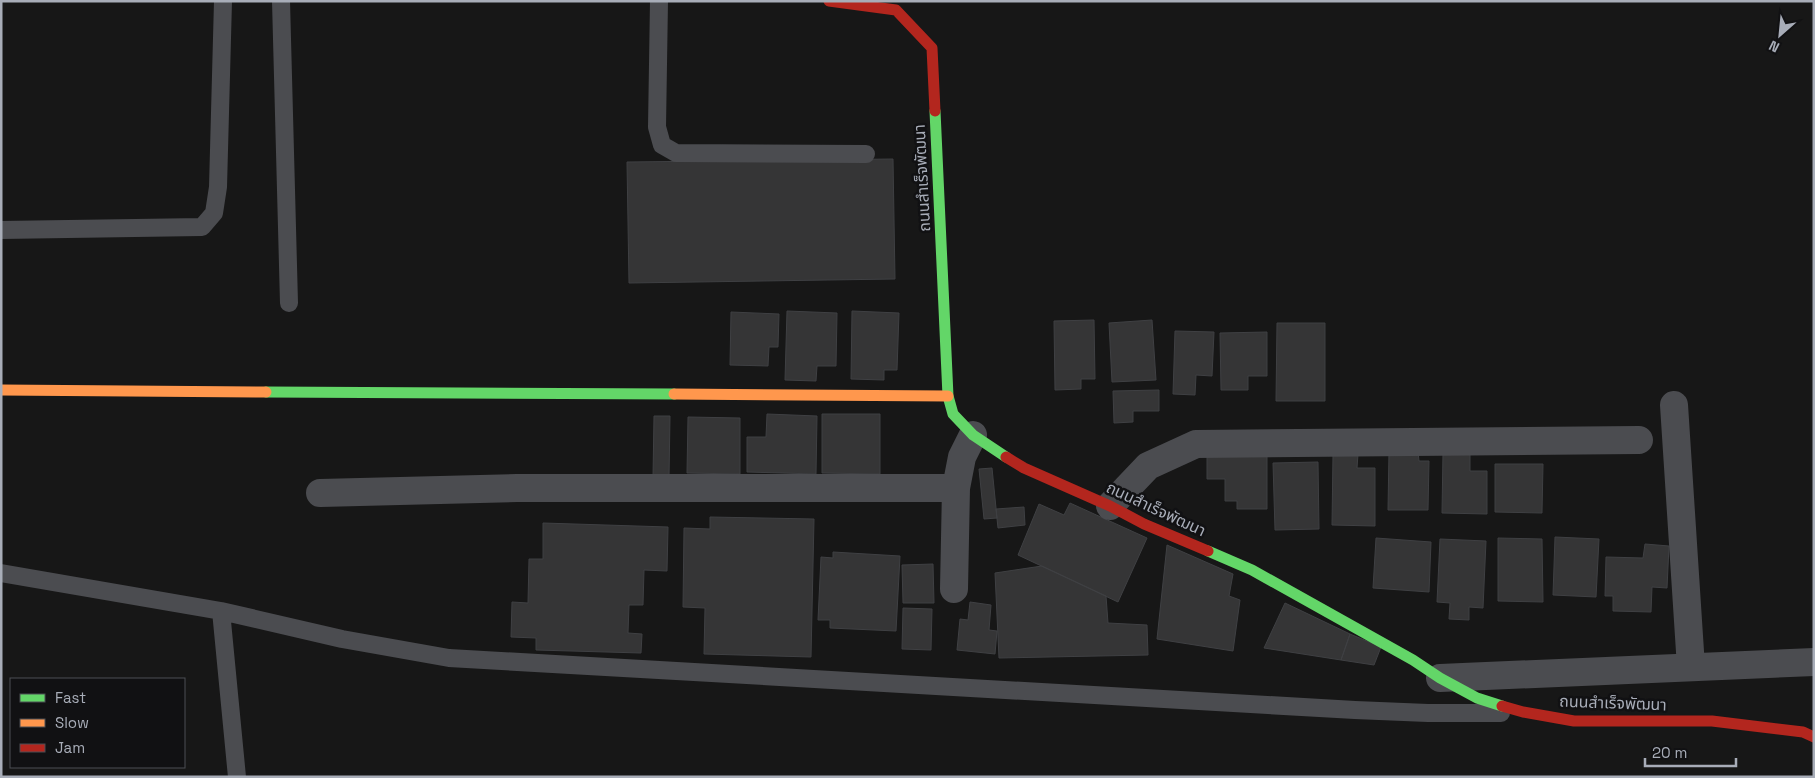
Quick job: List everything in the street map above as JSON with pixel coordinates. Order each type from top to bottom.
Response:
[{"type":"street","name":"ถนนสำเร็จพัฒนา","points":[[829,1],[896,10],[932,48],[948,396],[953,414],[973,435],[1024,468],[1110,506],[1144,524],[1252,570],[1414,660],[1440,678],[1477,698],[1523,712],[1574,721],[1712,721],[1803,732],[1814,736]]},
{"type":"street","points":[[1,390],[948,396]]},
{"type":"street","points":[[1674,405],[1692,667]]},
{"type":"street","points":[[954,589],[956,488],[962,457],[973,435]]},
{"type":"street","points":[[1110,506],[1148,466],[1196,444],[1639,440]]},
{"type":"street","points":[[320,493],[517,488],[956,488]]},
{"type":"street","points":[[1440,678],[1814,662]]},
{"type":"lane","points":[[1,230],[202,227],[214,213],[218,187],[222,1]]},
{"type":"lane","points":[[281,1],[289,303]]},
{"type":"lane","points":[[659,1],[657,127],[662,145],[676,153],[866,154]]},
{"type":"lane","points":[[1,573],[221,611],[342,639],[449,658],[1346,710],[1428,713],[1523,712]]},
{"type":"lane","points":[[221,611],[238,777]]},
{"type":"building","points":[[893,159],[895,279],[629,283],[627,162]]},
{"type":"building","points":[[787,311],[837,313],[836,366],[817,366],[816,381],[785,380]]},
{"type":"building","points":[[852,311],[899,313],[897,370],[884,370],[884,380],[851,379]]},
{"type":"building","points":[[731,312],[779,314],[778,347],[769,347],[768,366],[730,365]]},
{"type":"building","points":[[1094,320],[1095,379],[1081,379],[1081,389],[1055,390],[1054,321]]},
{"type":"building","points":[[1152,320],[1156,380],[1112,382],[1109,323]]},
{"type":"building","points":[[1277,323],[1325,323],[1325,401],[1276,401]]},
{"type":"building","points":[[1175,331],[1214,332],[1212,376],[1196,375],[1195,395],[1173,394]]},
{"type":"building","points":[[1267,332],[1267,376],[1248,376],[1248,390],[1221,390],[1220,333]]},
{"type":"building","points":[[1159,390],[1159,411],[1133,411],[1133,422],[1114,423],[1113,391]]},
{"type":"building","points":[[767,414],[817,416],[816,474],[747,472],[747,437],[766,437]]},
{"type":"building","points":[[822,414],[880,414],[880,474],[822,473]]},
{"type":"building","points":[[654,416],[670,416],[669,477],[653,477]]},
{"type":"building","points":[[688,417],[740,418],[740,474],[687,473]]},
{"type":"building","points":[[1389,451],[1418,452],[1419,461],[1429,461],[1428,510],[1388,510]]},
{"type":"building","points":[[1207,452],[1267,452],[1267,509],[1237,509],[1237,501],[1225,501],[1225,479],[1207,479]]},
{"type":"building","points":[[1443,452],[1470,452],[1470,471],[1487,471],[1487,514],[1442,513]]},
{"type":"building","points":[[1333,454],[1358,454],[1357,468],[1375,468],[1375,526],[1332,525]]},
{"type":"building","points":[[1318,462],[1319,529],[1275,530],[1273,463]]},
{"type":"building","points":[[1495,464],[1543,464],[1542,513],[1495,512]]},
{"type":"building","points":[[992,468],[997,518],[984,519],[979,469]]},
{"type":"building","points":[[1070,503],[1147,538],[1118,602],[1018,555],[1039,504],[1064,515]]},
{"type":"building","points":[[1024,507],[1025,525],[998,528],[996,509]]},
{"type":"building","points":[[710,517],[814,519],[811,657],[704,654],[705,608],[683,607],[684,528],[710,529]]},
{"type":"building","points":[[543,523],[668,527],[667,571],[644,570],[643,605],[629,605],[628,633],[642,634],[641,653],[536,650],[536,638],[511,637],[512,602],[528,603],[529,559],[543,559]]},
{"type":"building","points":[[1555,537],[1599,539],[1596,597],[1553,595]]},
{"type":"building","points":[[1376,538],[1431,542],[1429,592],[1373,588]]},
{"type":"building","points":[[1498,538],[1542,539],[1543,602],[1498,601]]},
{"type":"building","points":[[1440,539],[1486,541],[1483,608],[1469,607],[1469,620],[1449,619],[1450,603],[1437,602]]},
{"type":"building","points":[[1645,544],[1669,546],[1667,588],[1652,587],[1651,612],[1613,611],[1613,596],[1605,596],[1606,557],[1643,558]]},
{"type":"building","points":[[1167,545],[1233,574],[1229,596],[1240,600],[1233,651],[1157,639]]},
{"type":"building","points":[[833,552],[900,556],[896,631],[830,628],[830,620],[818,620],[821,557],[833,558]]},
{"type":"building","points":[[933,564],[934,603],[903,603],[902,565]]},
{"type":"building","points":[[1042,566],[1106,596],[1108,623],[1147,625],[1148,655],[999,658],[995,573]]},
{"type":"building","points":[[970,602],[991,605],[989,630],[997,631],[995,654],[957,650],[960,619],[968,620]]},
{"type":"building","points":[[1285,603],[1350,634],[1341,660],[1264,648]]},
{"type":"building","points":[[903,608],[932,609],[931,650],[902,649]]},
{"type":"building","points":[[1350,634],[1381,647],[1374,665],[1341,660]]},
{"type":"traffic: fast","points":[[935,111],[948,396],[953,414],[973,435],[1006,457]]},
{"type":"traffic: fast","points":[[266,392],[674,394]]},
{"type":"traffic: fast","points":[[1208,551],[1252,570],[1477,698],[1502,706]]},
{"type":"traffic: slow","points":[[1,390],[266,392]]},
{"type":"traffic: slow","points":[[674,394],[948,396]]},
{"type":"traffic: jam","points":[[829,1],[896,10],[932,48],[935,111]]},
{"type":"traffic: jam","points":[[1006,457],[1024,468],[1110,506],[1144,524],[1208,551]]},
{"type":"traffic: jam","points":[[1502,706],[1523,712],[1574,721],[1712,721],[1803,732],[1814,737]]}]
